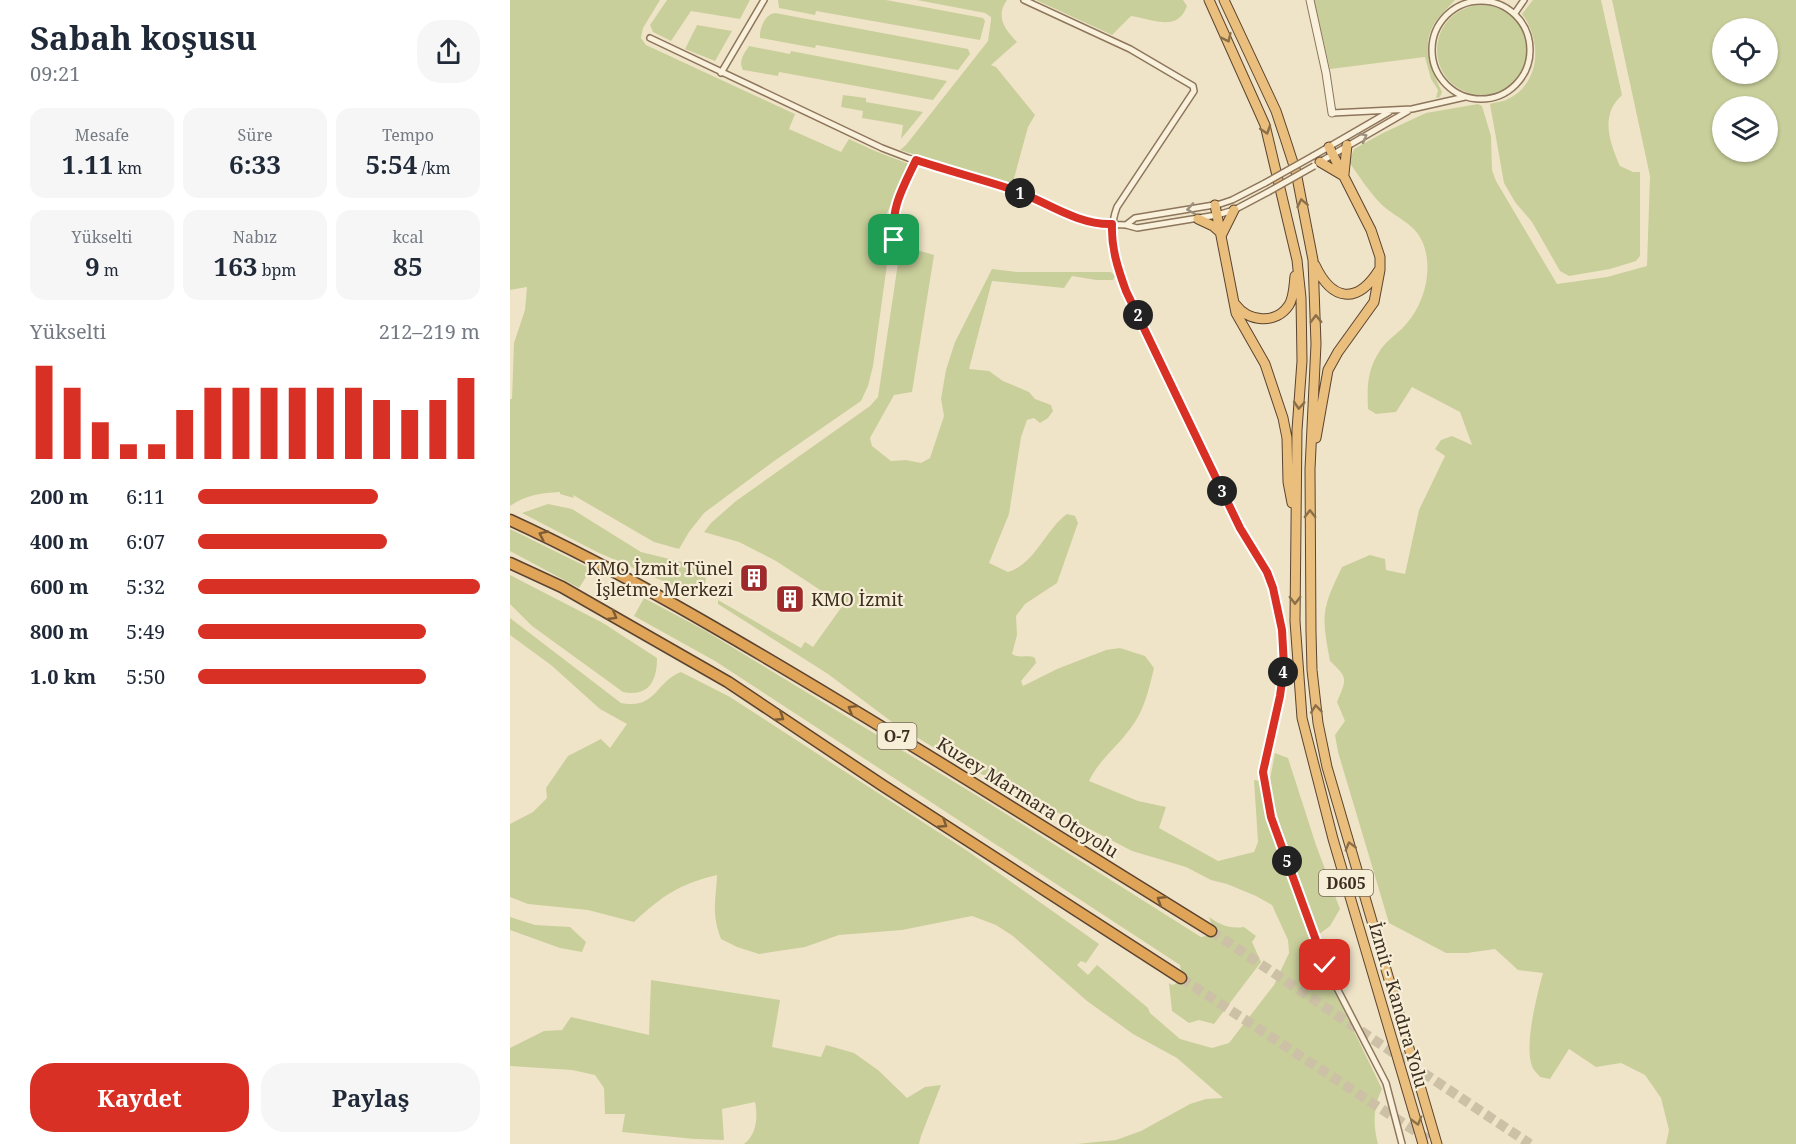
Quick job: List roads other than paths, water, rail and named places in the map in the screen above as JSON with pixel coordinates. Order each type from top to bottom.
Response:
[{"type":"highway","points":[[1209,0],[1265,125],[1297,260],[1301,298],[1302,361],[1297,430],[1296,520]]},
{"type":"highway","points":[[1224,0],[1279,120],[1296,172],[1313,260],[1316,344],[1310,469],[1312,670],[1318,723],[1327,766],[1437,1144]]},
{"type":"highway","points":[[1344,177],[1347,145]]},
{"type":"highway","points":[[1310,469],[1328,370],[1338,352],[1374,302],[1380,270],[1380,256],[1376,242],[1331,151]]},
{"type":"highway","points":[[1316,161],[1344,177]]},
{"type":"highway","points":[[1215,205],[1236,313],[1265,364],[1283,418],[1287,438],[1288,482],[1296,520]]},
{"type":"highway","points":[[1222,234],[1234,210]]},
{"type":"highway","points":[[1198,219],[1213,226],[1222,234]]},
{"type":"highway","points":[[1233,302],[1239,310],[1256,319],[1276,316],[1290,304],[1297,260]]},
{"type":"highway","points":[[1313,260],[1324,283],[1341,294],[1359,292],[1380,270]]},
{"type":"highway","name":"Kuzey Marmara Otoyolu","points":[[510,519],[577,551],[747,645],[979,785],[1210,931]]},
{"type":"highway","name":"İzmit - Kandıra Yolu","points":[[1296,520],[1295,621],[1302,718],[1333,839],[1423,1144]]},
{"type":"highway","points":[[510,563],[562,587],[728,682],[882,785],[1181,978]]},
{"type":"street","points":[[721,73],[764,0]]},
{"type":"street","points":[[1024,0],[1130,49],[1193,86],[1194,91],[1117,207],[1112,224],[1112,247],[1126,291],[1240,528],[1267,572],[1273,588],[1282,630],[1284,666],[1263,772],[1271,817],[1325,965],[1386,1083],[1402,1144]]},
{"type":"street","points":[[1310,0],[1332,113],[1412,109],[1465,97],[1485,99],[1499,96],[1522,79],[1531,51],[1524,24],[1515,13],[1500,4],[1483,0],[1464,1],[1441,20],[1434,34],[1431,49],[1434,64],[1441,78],[1451,90],[1465,97]]},
{"type":"street","points":[[1515,13],[1524,0]]},
{"type":"street","points":[[650,38],[882,148],[1016,191],[1066,214],[1104,224],[1137,228],[1198,219],[1234,210],[1268,192],[1390,111]]},
{"type":"street","points":[[1126,225],[1135,218],[1215,205],[1232,200],[1316,161],[1412,109]]},
{"type":"street","points":[[894,240],[892,221],[894,207],[916,160]]},
{"type":"tunnel","points":[[1211,931],[1530,1144]]},
{"type":"tunnel","points":[[1181,978],[1435,1144]]},
{"type":"place","name":"KMO İzmit Tünel İşletme Merkezi","points":[[754,578]]},
{"type":"place","name":"KMO İzmit","points":[[790,599]]}]
